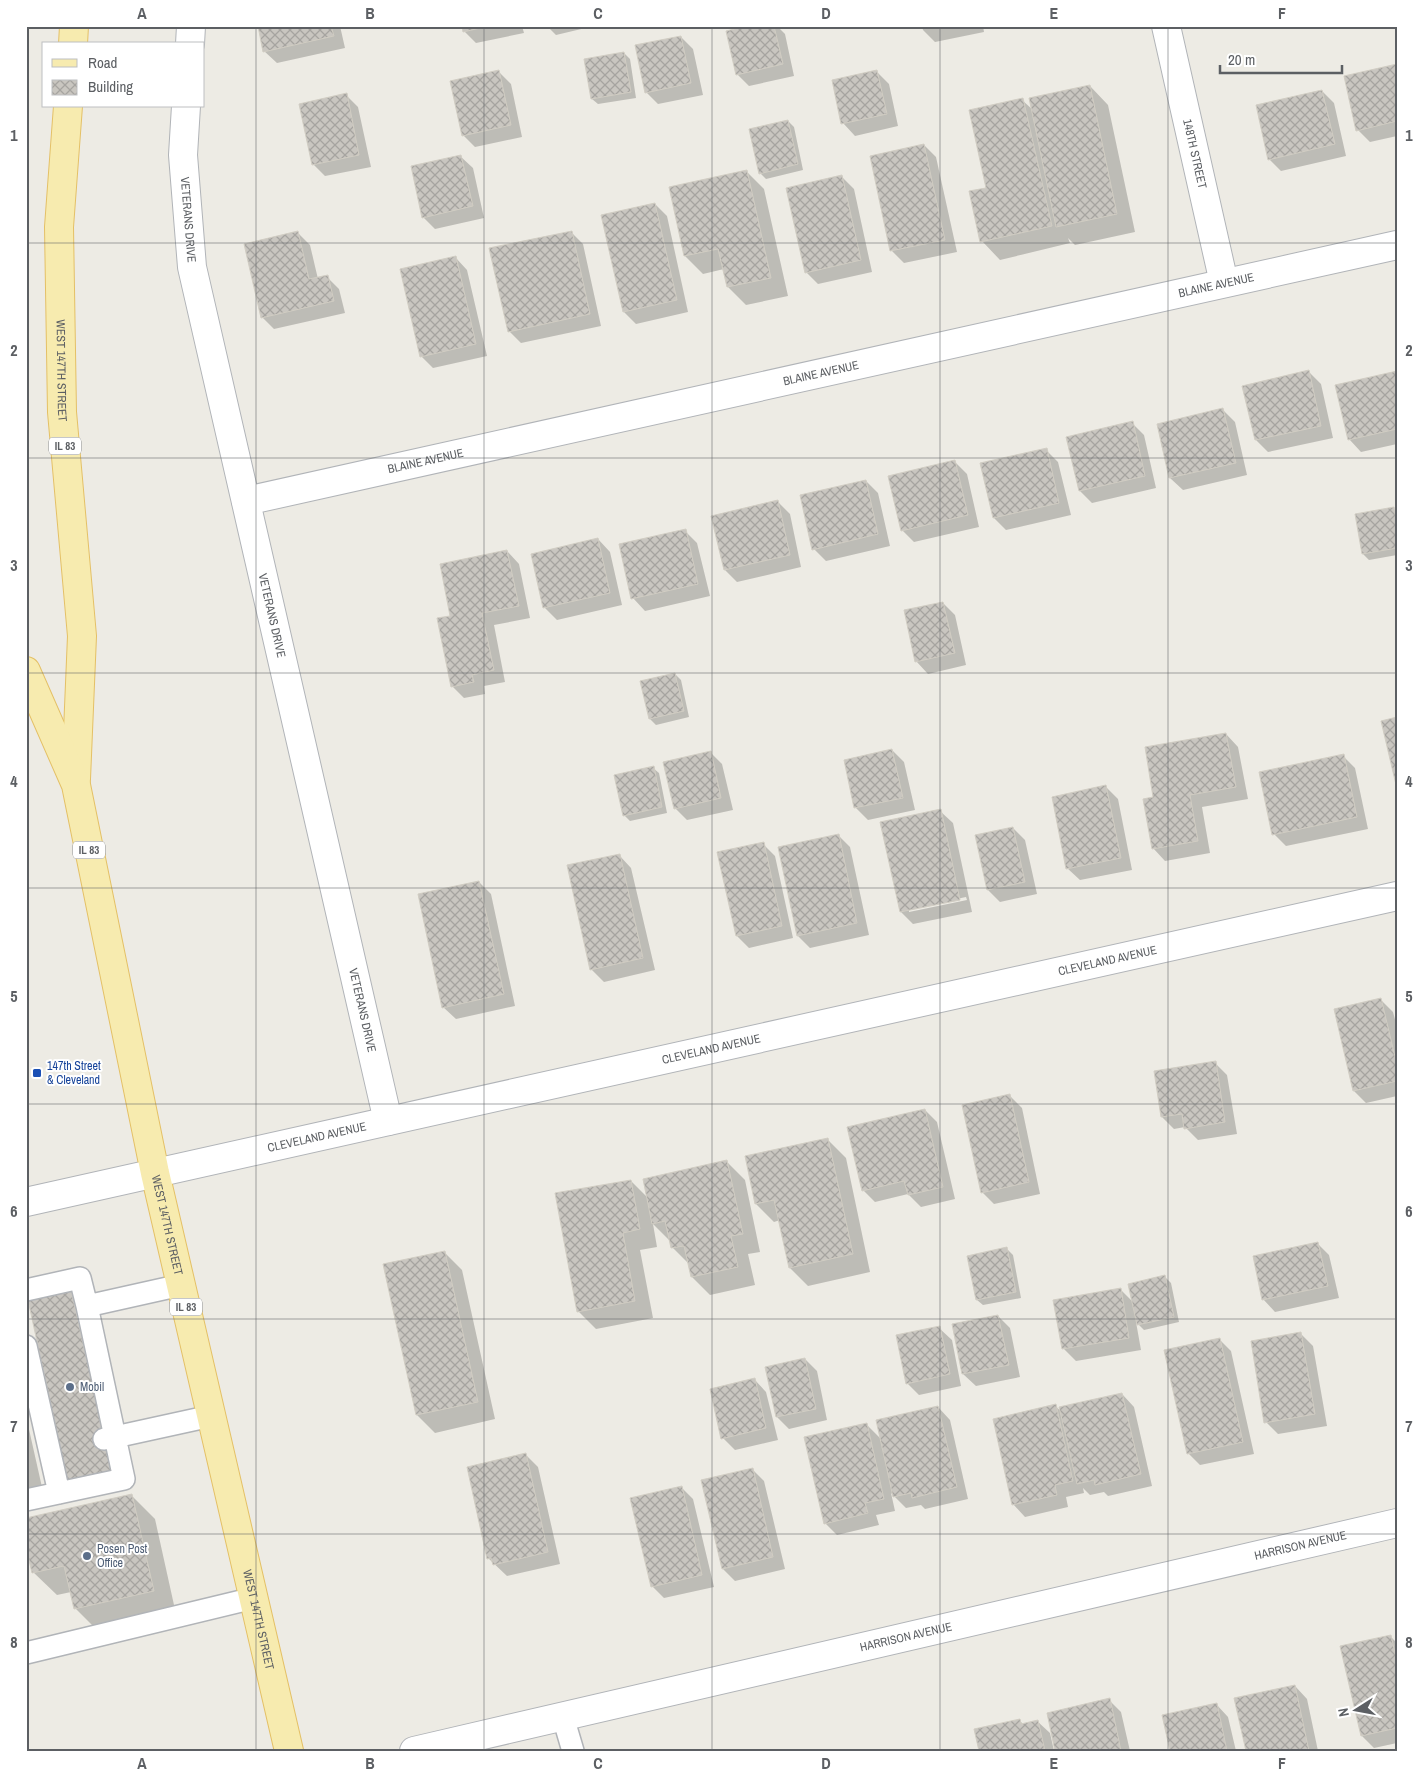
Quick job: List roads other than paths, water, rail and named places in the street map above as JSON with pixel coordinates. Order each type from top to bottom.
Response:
[{"type":"main road","points":[[73,42],[74,26]]},
{"type":"main road","name":"WEST 147TH STREET","points":[[68,108],[59,227],[62,412],[82,636],[76,785]]},
{"type":"main road","name":"WEST 147TH STREET","points":[[26,671],[76,785],[155,1173],[289,1751]]},
{"type":"street","points":[[190,42],[191,26]]},
{"type":"street","name":"148TH STREET","points":[[1166,26],[1224,283]]},
{"type":"street","name":"VETERANS DRIVE","points":[[186,108],[183,155],[192,267],[388,1121]]},
{"type":"street","name":"BLAINE AVENUE","points":[[246,501],[1397,245]]},
{"type":"street","name":"CLEVELAND AVENUE","points":[[26,1202],[1397,896]]},
{"type":"street","name":"HARRISON AVENUE","points":[[414,1751],[1397,1524]]},
{"type":"lane","points":[[26,1290],[80,1278],[87,1306],[86,1328],[97,1382],[110,1438],[124,1479],[26,1500]]},
{"type":"lane","points":[[87,1306],[182,1285]]},
{"type":"lane","points":[[29,1342],[55,1448],[59,1493]]},
{"type":"lane","points":[[110,1438],[211,1416]]},
{"type":"lane","points":[[26,1653],[254,1598]]},
{"type":"lane","points":[[563,1717],[573,1751]]},
{"type":"place","name":"147th Street & Cleveland","points":[[37,1073]]},
{"type":"place","name":"Mobil","points":[[70,1387]]},
{"type":"place","name":"Posen Post Office","points":[[87,1556]]}]
